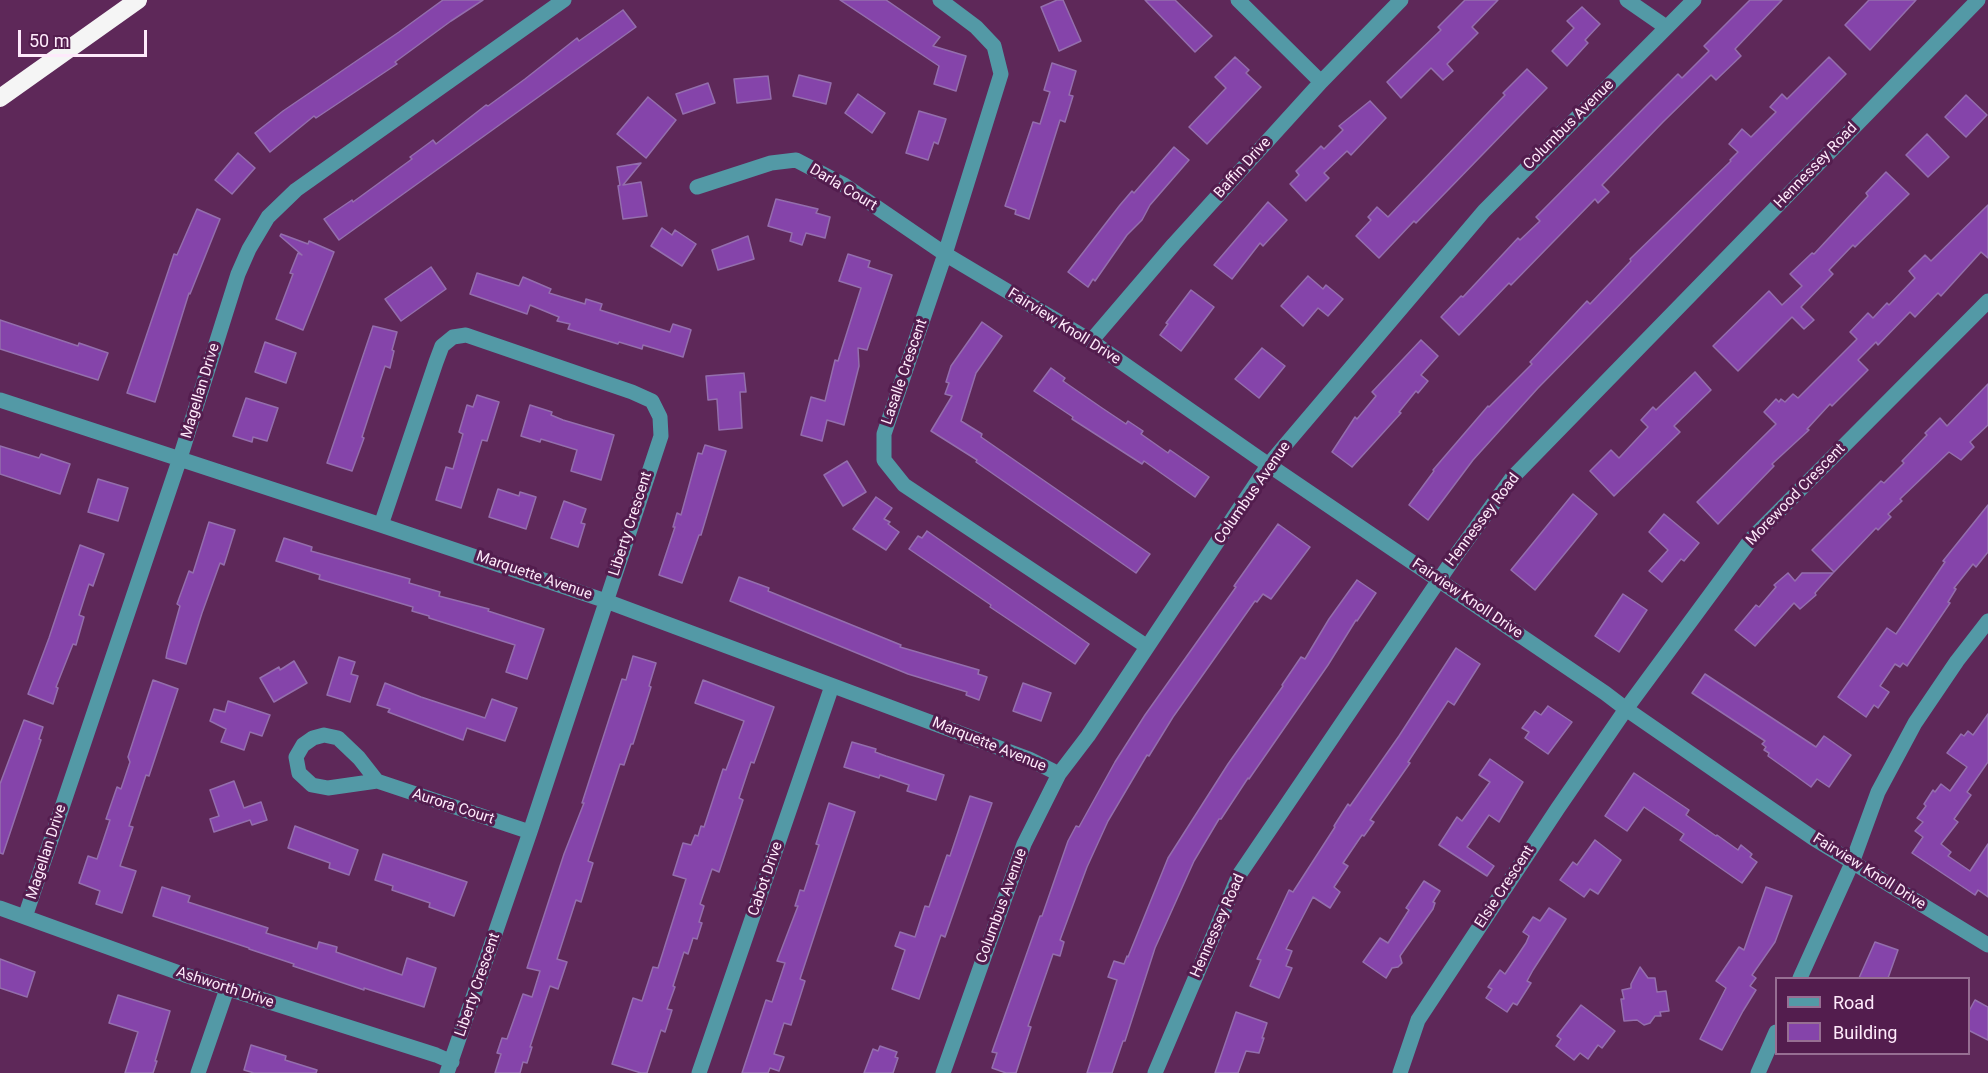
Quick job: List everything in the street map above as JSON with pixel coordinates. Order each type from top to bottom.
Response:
[{"type":"highway","points":[[0,98],[138,0]]},
{"type":"street","name":"Magellan Drive","points":[[25,917],[180,458],[238,274],[249,249],[268,217],[296,190],[564,0]]},
{"type":"street","name":"Lasalle Crescent","points":[[940,0],[976,27],[994,46],[1001,74],[945,254],[884,434],[884,460],[904,485],[1146,646]]},
{"type":"street","points":[[1238,0],[1321,82]]},
{"type":"street","name":"Baffin Drive","points":[[1091,341],[1174,244],[1321,82],[1401,0]]},
{"type":"street","points":[[1627,0],[1666,27]]},
{"type":"street","name":"Columbus Avenue","points":[[943,1073],[1024,844],[1059,774],[1088,736],[1269,464],[1484,211],[1694,0]]},
{"type":"street","name":"Hennessey Road","points":[[1155,1073],[1239,875],[1439,580],[1512,478],[1978,0]]},
{"type":"street","name":"Darla Court","points":[[697,187],[771,163],[796,160],[844,185],[945,254]]},
{"type":"street","name":"Fairview Knoll Drive","points":[[945,254],[1091,341],[1852,863],[1988,945]]},
{"type":"street","name":"Morewood Crescent","points":[[1626,709],[1752,538],[1988,301]]},
{"type":"street","name":"Liberty Crescent","points":[[381,525],[442,346],[453,337],[466,335],[632,392],[652,401],[660,417],[661,436],[450,1068]]},
{"type":"street","name":"Marquette Avenue","points":[[0,400],[606,601],[1029,759],[1059,774]]},
{"type":"street","points":[[1800,977],[1852,863],[1878,792],[1915,723],[1957,661],[1988,621]]},
{"type":"street","name":"Cabot Drive","points":[[699,1073],[832,686]]},
{"type":"street","name":"Elsie Crescent","points":[[1400,1073],[1418,1020],[1626,709]]},
{"type":"street","name":"Aurora Court","points":[[376,781],[359,758],[338,738],[324,735],[313,738],[303,745],[296,757],[299,773],[312,785],[328,788],[376,781],[530,832]]},
{"type":"street","name":"Ashworth Drive","points":[[0,908],[227,989],[436,1055],[450,1068]]},
{"type":"street","points":[[198,1073],[227,989]]},
{"type":"street","points":[[1758,1073],[1775,1034]]},
{"type":"building","points":[[443,0],[483,0],[395,62],[397,64],[316,118],[314,116],[270,152],[255,133],[283,111]]},
{"type":"building","points":[[840,0],[886,0],[940,37],[933,46],[966,56],[956,91],[934,84],[939,66]]},
{"type":"building","points":[[1057,0],[1063,0],[1081,41],[1059,51],[1041,7]]},
{"type":"building","points":[[1145,0],[1175,0],[1212,36],[1195,52]]},
{"type":"building","points":[[1465,0],[1498,0],[1472,27],[1478,33],[1447,64],[1453,71],[1443,80],[1431,68],[1401,98],[1387,82],[1441,30],[1438,27]]},
{"type":"building","points":[[1750,0],[1782,0],[1735,49],[1741,56],[1716,80],[1711,75],[1663,122],[1602,185],[1609,192],[1598,203],[1595,199],[1459,335],[1441,317],[1518,238],[1520,240],[1540,221],[1536,217],[1678,74],[1682,78],[1709,51],[1704,46]]},
{"type":"building","points":[[1869,0],[1916,0],[1870,50],[1845,25]]},
{"type":"building","points":[[1582,7],[1600,24],[1585,40],[1588,43],[1567,66],[1552,51],[1574,28],[1567,21]]},
{"type":"building","points":[[623,10],[636,27],[339,240],[324,219],[352,200],[353,202],[412,159],[410,157],[433,140],[436,144],[577,38],[579,41]]},
{"type":"building","points":[[1235,57],[1249,70],[1246,73],[1261,87],[1207,144],[1189,127],[1226,88],[1215,77]]},
{"type":"building","points":[[1829,57],[1846,74],[1538,388],[1473,460],[1428,520],[1409,505],[1433,470],[1488,406],[1532,364],[1530,362],[1587,301],[1590,304],[1631,261],[1630,259],[1731,161],[1738,152],[1729,144],[1742,129],[1751,137],[1776,112],[1770,107],[1782,94],[1787,99]]},
{"type":"building","points":[[1052,63],[1076,71],[1069,95],[1073,96],[1065,122],[1060,120],[1029,219],[1015,214],[1016,210],[1005,206],[1033,122],[1040,124],[1050,92],[1044,90]]},
{"type":"building","points":[[1527,69],[1547,88],[1379,258],[1356,236],[1371,220],[1368,217],[1377,207],[1388,217]]},
{"type":"building","points":[[799,75],[831,83],[826,104],[793,96]]},
{"type":"building","points":[[768,76],[771,99],[737,103],[734,79]]},
{"type":"building","points":[[708,83],[715,103],[683,114],[676,94]]},
{"type":"building","points":[[858,94],[885,113],[872,133],[845,113]]},
{"type":"building","points":[[1966,95],[1987,115],[1966,137],[1945,117]]},
{"type":"building","points":[[648,97],[676,120],[646,158],[617,134]]},
{"type":"building","points":[[1370,101],[1386,118],[1351,155],[1347,151],[1324,173],[1329,178],[1306,201],[1290,184],[1299,175],[1296,171],[1321,146],[1324,149],[1343,130],[1339,126]]},
{"type":"building","points":[[919,111],[946,119],[938,144],[934,142],[928,160],[906,153]]},
{"type":"building","points":[[1927,134],[1949,157],[1928,177],[1906,155]]},
{"type":"building","points":[[1174,147],[1189,160],[1150,205],[1142,220],[1127,235],[1095,281],[1093,279],[1088,287],[1068,272],[1120,205],[1132,191],[1134,193]]},
{"type":"building","points":[[238,153],[255,168],[232,194],[215,180]]},
{"type":"building","points":[[641,163],[623,185],[641,182],[647,216],[623,219],[617,167]]},
{"type":"building","points":[[1886,172],[1909,194],[1829,270],[1833,274],[1801,307],[1814,320],[1804,329],[1792,317],[1738,371],[1713,346],[1769,291],[1782,305],[1802,286],[1790,274],[1812,253],[1814,254],[1868,196],[1866,193]]},
{"type":"building","points":[[776,199],[818,209],[816,213],[830,217],[825,238],[806,233],[802,245],[790,241],[792,233],[768,226]]},
{"type":"building","points":[[1268,202],[1287,220],[1263,246],[1260,243],[1232,279],[1214,265]]},
{"type":"building","points":[[1988,205],[1988,258],[1981,252],[1941,296],[1938,293],[1915,317],[1910,312],[1878,345],[1876,342],[1858,360],[1868,370],[1832,406],[1830,404],[1807,429],[1809,430],[1772,464],[1774,466],[1718,524],[1697,502],[1776,424],[1764,412],[1776,399],[1779,402],[1781,399],[1785,402],[1793,394],[1798,398],[1857,339],[1850,332],[1868,313],[1873,318],[1915,278],[1909,271],[1925,255],[1931,261]]},
{"type":"building","points":[[197,209],[220,219],[189,293],[155,402],[127,393],[174,254],[177,255]]},
{"type":"building","points":[[662,228],[672,235],[675,230],[696,244],[682,266],[651,246]]},
{"type":"building","points":[[281,234],[308,244],[309,241],[334,252],[303,330],[276,319],[293,274],[290,273],[298,253],[302,255],[280,236]]},
{"type":"building","points":[[748,236],[754,259],[718,270],[712,250]]},
{"type":"building","points":[[848,254],[870,261],[868,267],[892,275],[867,350],[858,348],[859,366],[844,425],[827,420],[822,441],[801,435],[811,397],[825,401],[835,360],[838,361],[861,288],[839,281]]},
{"type":"building","points":[[431,267],[446,289],[401,321],[385,299]]},
{"type":"building","points":[[477,273],[519,286],[523,277],[551,289],[549,293],[585,304],[586,299],[602,304],[600,310],[670,332],[673,324],[689,329],[691,330],[683,357],[643,345],[642,349],[619,342],[618,344],[568,329],[570,324],[557,321],[559,317],[530,305],[527,314],[470,294]]},
{"type":"building","points":[[1308,276],[1323,289],[1326,285],[1343,299],[1328,316],[1318,308],[1303,326],[1281,306]]},
{"type":"building","points":[[1191,290],[1214,307],[1181,351],[1160,335],[1168,324],[1166,323]]},
{"type":"building","points":[[0,320],[78,346],[79,343],[108,353],[98,380],[0,349]]},
{"type":"building","points":[[982,322],[1002,336],[976,373],[961,421],[1150,554],[1136,573],[976,462],[977,460],[931,431],[952,396],[945,394],[951,366]]},
{"type":"building","points":[[373,326],[397,332],[390,368],[385,366],[352,471],[327,463]]},
{"type":"building","points":[[1421,340],[1438,356],[1421,375],[1428,381],[1418,393],[1416,391],[1399,412],[1401,413],[1352,467],[1332,452],[1355,417],[1357,419],[1376,396],[1372,392]]},
{"type":"building","points":[[265,342],[296,353],[286,383],[255,372]]},
{"type":"building","points":[[1262,348],[1285,366],[1259,398],[1235,379]]},
{"type":"building","points":[[1051,368],[1065,378],[1063,381],[1102,408],[1126,424],[1128,421],[1143,431],[1141,434],[1168,453],[1170,450],[1209,477],[1195,497],[1144,461],[1142,464],[1072,419],[1073,417],[1034,391]]},
{"type":"building","points":[[1695,372],[1711,390],[1674,426],[1680,432],[1614,496],[1590,471],[1611,450],[1619,458],[1648,427],[1641,420],[1653,407],[1656,410]]},
{"type":"building","points":[[744,373],[746,392],[740,392],[742,428],[719,430],[717,399],[708,400],[706,376]]},
{"type":"building","points":[[1988,384],[1988,425],[1970,442],[1974,447],[1961,460],[1949,452],[1900,499],[1902,501],[1888,514],[1891,517],[1878,530],[1876,528],[1834,572],[1812,550],[1881,481],[1884,483],[1904,463],[1902,461],[1940,418],[1947,426]]},
{"type":"building","points":[[477,395],[499,402],[487,441],[482,440],[461,508],[436,500],[446,467],[453,469],[463,434],[459,432],[467,405],[473,407]]},
{"type":"building","points":[[246,398],[278,408],[267,441],[253,437],[252,442],[233,436]]},
{"type":"building","points":[[530,405],[552,412],[551,415],[563,420],[614,435],[601,480],[571,471],[577,450],[541,439],[540,442],[521,436]]},
{"type":"building","points":[[705,445],[726,451],[701,535],[699,535],[682,583],[659,575],[675,527],[673,527],[677,513],[681,515],[698,453],[702,454]]},
{"type":"building","points":[[0,446],[39,458],[41,454],[70,464],[60,494],[0,474]]},
{"type":"building","points":[[847,461],[866,492],[843,506],[824,475]]},
{"type":"building","points":[[98,479],[128,488],[118,521],[88,512]]},
{"type":"building","points":[[498,489],[519,496],[520,492],[536,497],[526,529],[489,517]]},
{"type":"building","points":[[1573,494],[1597,514],[1535,590],[1511,570]]},
{"type":"building","points":[[876,497],[892,508],[884,519],[899,532],[886,550],[853,529]]},
{"type":"building","points":[[564,501],[586,509],[581,523],[585,524],[578,547],[551,538]]},
{"type":"building","points":[[1988,505],[1988,552],[1976,567],[1973,564],[1954,588],[1956,589],[1948,602],[1950,603],[1907,666],[1903,663],[1900,667],[1895,664],[1880,686],[1889,692],[1878,708],[1874,705],[1866,717],[1838,697],[1887,628],[1896,634],[1945,562],[1943,561]]},
{"type":"building","points":[[1664,514],[1699,543],[1684,561],[1681,559],[1662,582],[1649,571],[1668,550],[1649,532]]},
{"type":"building","points":[[209,522],[235,530],[224,565],[220,563],[186,664],[166,658],[180,606],[177,604],[189,571],[193,573]]},
{"type":"building","points":[[1278,524],[1310,547],[1271,599],[1263,594],[1257,602],[1255,601],[1173,717],[1149,756],[1147,755],[1108,821],[1087,867],[1060,940],[1064,942],[1060,956],[1053,954],[1028,1026],[1031,1027],[1016,1073],[1006,1073],[992,1068],[997,1053],[992,1052],[1068,841],[1076,826],[1079,827],[1115,762],[1145,715]]},
{"type":"building","points":[[927,531],[1089,644],[1075,664],[909,549],[918,536],[922,538]]},
{"type":"building","points":[[284,538],[312,547],[311,551],[410,579],[409,583],[440,592],[439,596],[489,609],[488,611],[544,629],[527,679],[506,672],[515,645],[429,618],[429,616],[412,611],[413,607],[319,579],[320,575],[276,561]]},
{"type":"building","points":[[80,545],[104,554],[93,586],[89,584],[79,615],[84,617],[76,645],[73,644],[56,687],[58,688],[53,704],[28,694]]},
{"type":"building","points":[[1788,573],[1795,581],[1802,573],[1833,573],[1815,593],[1816,595],[1800,609],[1794,603],[1755,646],[1735,630],[1756,605],[1759,607],[1776,587],[1774,585]]},
{"type":"building","points":[[739,577],[901,645],[900,647],[979,670],[978,674],[987,677],[979,700],[966,695],[967,692],[908,674],[730,601]]},
{"type":"building","points":[[1357,580],[1376,593],[1249,779],[1219,819],[1194,861],[1155,948],[1125,1041],[1123,1041],[1112,1073],[1087,1073],[1117,980],[1108,977],[1114,961],[1124,964],[1128,957],[1168,858],[1228,764],[1301,657],[1305,659],[1329,619]]},
{"type":"building","points":[[1623,594],[1647,610],[1619,652],[1595,636]]},
{"type":"building","points":[[1456,648],[1480,664],[1454,705],[1448,701],[1408,762],[1410,763],[1370,820],[1374,822],[1343,863],[1348,866],[1334,887],[1340,892],[1330,908],[1313,897],[1286,949],[1292,951],[1286,966],[1292,968],[1279,998],[1250,986],[1261,960],[1257,959],[1289,890],[1293,892],[1348,804],[1350,806],[1399,736]]},
{"type":"building","points":[[633,656],[656,663],[649,686],[651,687],[633,744],[631,744],[624,765],[620,764],[588,861],[593,863],[581,902],[576,900],[557,959],[567,962],[558,989],[550,986],[527,1063],[523,1062],[520,1073],[495,1073],[501,1054],[497,1053],[502,1038],[507,1039],[523,994],[532,997],[540,971],[527,968],[564,854],[584,803],[582,803],[622,679],[626,680]]},
{"type":"building","points":[[339,657],[355,662],[351,674],[358,676],[350,702],[327,695]]},
{"type":"building","points":[[294,661],[307,683],[274,702],[260,678]]},
{"type":"building","points":[[1705,674],[1816,747],[1824,736],[1851,755],[1829,787],[1817,779],[1811,787],[1768,756],[1769,753],[1764,750],[1766,747],[1762,744],[1765,741],[1692,693]]},
{"type":"building","points":[[153,680],[178,689],[149,776],[146,775],[129,826],[133,827],[120,866],[136,871],[122,913],[96,904],[100,891],[79,883],[88,856],[97,859],[110,820],[106,819],[117,787],[121,789],[130,762],[128,757]]},
{"type":"building","points":[[703,680],[774,707],[739,798],[743,800],[719,872],[712,869],[700,904],[704,906],[699,922],[702,923],[697,939],[693,938],[688,954],[684,952],[667,1009],[672,1010],[665,1032],[661,1030],[647,1073],[641,1073],[612,1064],[633,998],[642,1001],[653,967],[658,968],[686,879],[673,875],[683,843],[691,845],[695,835],[698,836],[701,826],[704,827],[723,769],[726,770],[744,721],[695,703]]},
{"type":"building","points":[[385,683],[485,718],[492,699],[517,708],[505,741],[467,728],[463,740],[388,712],[390,709],[377,705]]},
{"type":"building","points":[[1023,683],[1051,693],[1041,721],[1013,711]]},
{"type":"building","points":[[228,701],[270,715],[262,736],[250,732],[244,750],[221,742],[226,729],[210,721],[214,709],[225,712]]},
{"type":"building","points":[[1548,706],[1572,722],[1548,754],[1525,738],[1529,732],[1522,728],[1535,711],[1541,715]]},
{"type":"building","points":[[1988,714],[1988,762],[1967,792],[1971,795],[1954,819],[1958,822],[1941,844],[1951,852],[1948,856],[1970,871],[1988,844],[1988,897],[1978,890],[1975,895],[1912,853],[1923,837],[1915,831],[1923,822],[1917,818],[1926,806],[1924,804],[1933,790],[1935,792],[1941,784],[1950,791],[1967,767],[1947,753],[1961,734],[1964,736],[1968,731],[1973,735]]},
{"type":"building","points":[[24,720],[43,727],[39,739],[41,740],[3,854],[0,853],[0,784]]},
{"type":"building","points":[[852,742],[944,775],[936,800],[907,791],[909,785],[880,775],[879,778],[844,767]]},
{"type":"building","points":[[1490,759],[1523,782],[1499,822],[1489,815],[1467,847],[1494,866],[1487,876],[1439,845],[1457,817],[1462,821],[1490,782],[1479,775]]},
{"type":"building","points":[[1634,773],[1689,810],[1686,815],[1716,836],[1738,850],[1741,845],[1752,854],[1750,857],[1757,862],[1742,883],[1680,840],[1684,834],[1644,807],[1627,831],[1605,816]]},
{"type":"building","points":[[234,781],[244,808],[261,802],[267,820],[252,825],[250,820],[214,832],[210,819],[219,816],[210,790]]},
{"type":"building","points":[[970,796],[992,803],[945,937],[941,935],[919,999],[892,989],[905,950],[895,946],[900,932],[915,937],[925,906],[929,907],[947,855],[950,856]]},
{"type":"building","points":[[829,803],[855,812],[800,979],[805,981],[791,1025],[784,1023],[774,1054],[784,1057],[779,1071],[770,1068],[768,1073],[742,1073],[766,1000],[772,1002],[785,963],[777,961],[798,906],[795,906],[800,890],[804,891],[819,845],[816,844]]},
{"type":"building","points":[[295,826],[358,850],[349,875],[329,868],[330,863],[288,848]]},
{"type":"building","points":[[1595,840],[1621,860],[1598,894],[1590,889],[1584,897],[1560,880],[1573,862],[1577,865]]},
{"type":"building","points":[[383,854],[467,882],[454,916],[429,907],[430,903],[392,890],[393,886],[375,880]]},
{"type":"building","points":[[1424,881],[1440,891],[1433,902],[1435,903],[1433,909],[1400,956],[1402,963],[1392,968],[1386,978],[1363,962],[1380,938],[1388,943],[1409,910],[1406,908]]},
{"type":"building","points":[[162,887],[190,896],[188,902],[268,928],[266,933],[317,949],[319,942],[337,947],[336,952],[402,975],[407,958],[436,968],[424,1007],[364,988],[364,990],[153,916]]},
{"type":"building","points":[[1766,887],[1792,896],[1775,942],[1752,975],[1756,978],[1750,986],[1756,990],[1722,1050],[1700,1039],[1726,988],[1716,981],[1739,947],[1744,950]]},
{"type":"building","points":[[1549,908],[1566,919],[1533,970],[1527,981],[1531,983],[1517,1005],[1513,1003],[1507,1012],[1486,998],[1492,989],[1488,987],[1500,970],[1505,974],[1526,943],[1529,936],[1523,932],[1533,917],[1540,921]]},
{"type":"building","points":[[1875,942],[1898,950],[1888,977],[1859,977]]},
{"type":"building","points":[[0,959],[35,972],[27,997],[0,988]]},
{"type":"building","points":[[1640,967],[1648,978],[1655,978],[1657,992],[1666,991],[1669,1011],[1660,1012],[1661,1016],[1655,1016],[1650,1023],[1644,1025],[1637,1020],[1624,1021],[1621,999],[1624,999],[1622,990],[1631,988]]},
{"type":"building","points":[[118,995],[170,1011],[153,1073],[125,1073],[138,1032],[109,1023]]},
{"type":"building","points":[[1975,1000],[1988,1007],[1988,1040],[1970,1031],[1970,1009]]},
{"type":"building","points":[[1581,1005],[1615,1031],[1602,1048],[1598,1045],[1588,1059],[1580,1053],[1574,1060],[1556,1046],[1561,1039],[1557,1036]]},
{"type":"building","points":[[1236,1012],[1267,1023],[1259,1053],[1246,1051],[1238,1073],[1215,1073]]},
{"type":"building","points":[[251,1045],[286,1056],[285,1060],[317,1070],[316,1073],[254,1073],[244,1070]]},
{"type":"building","points":[[880,1046],[897,1052],[895,1057],[898,1058],[893,1073],[864,1073],[873,1049],[878,1051]]}]
